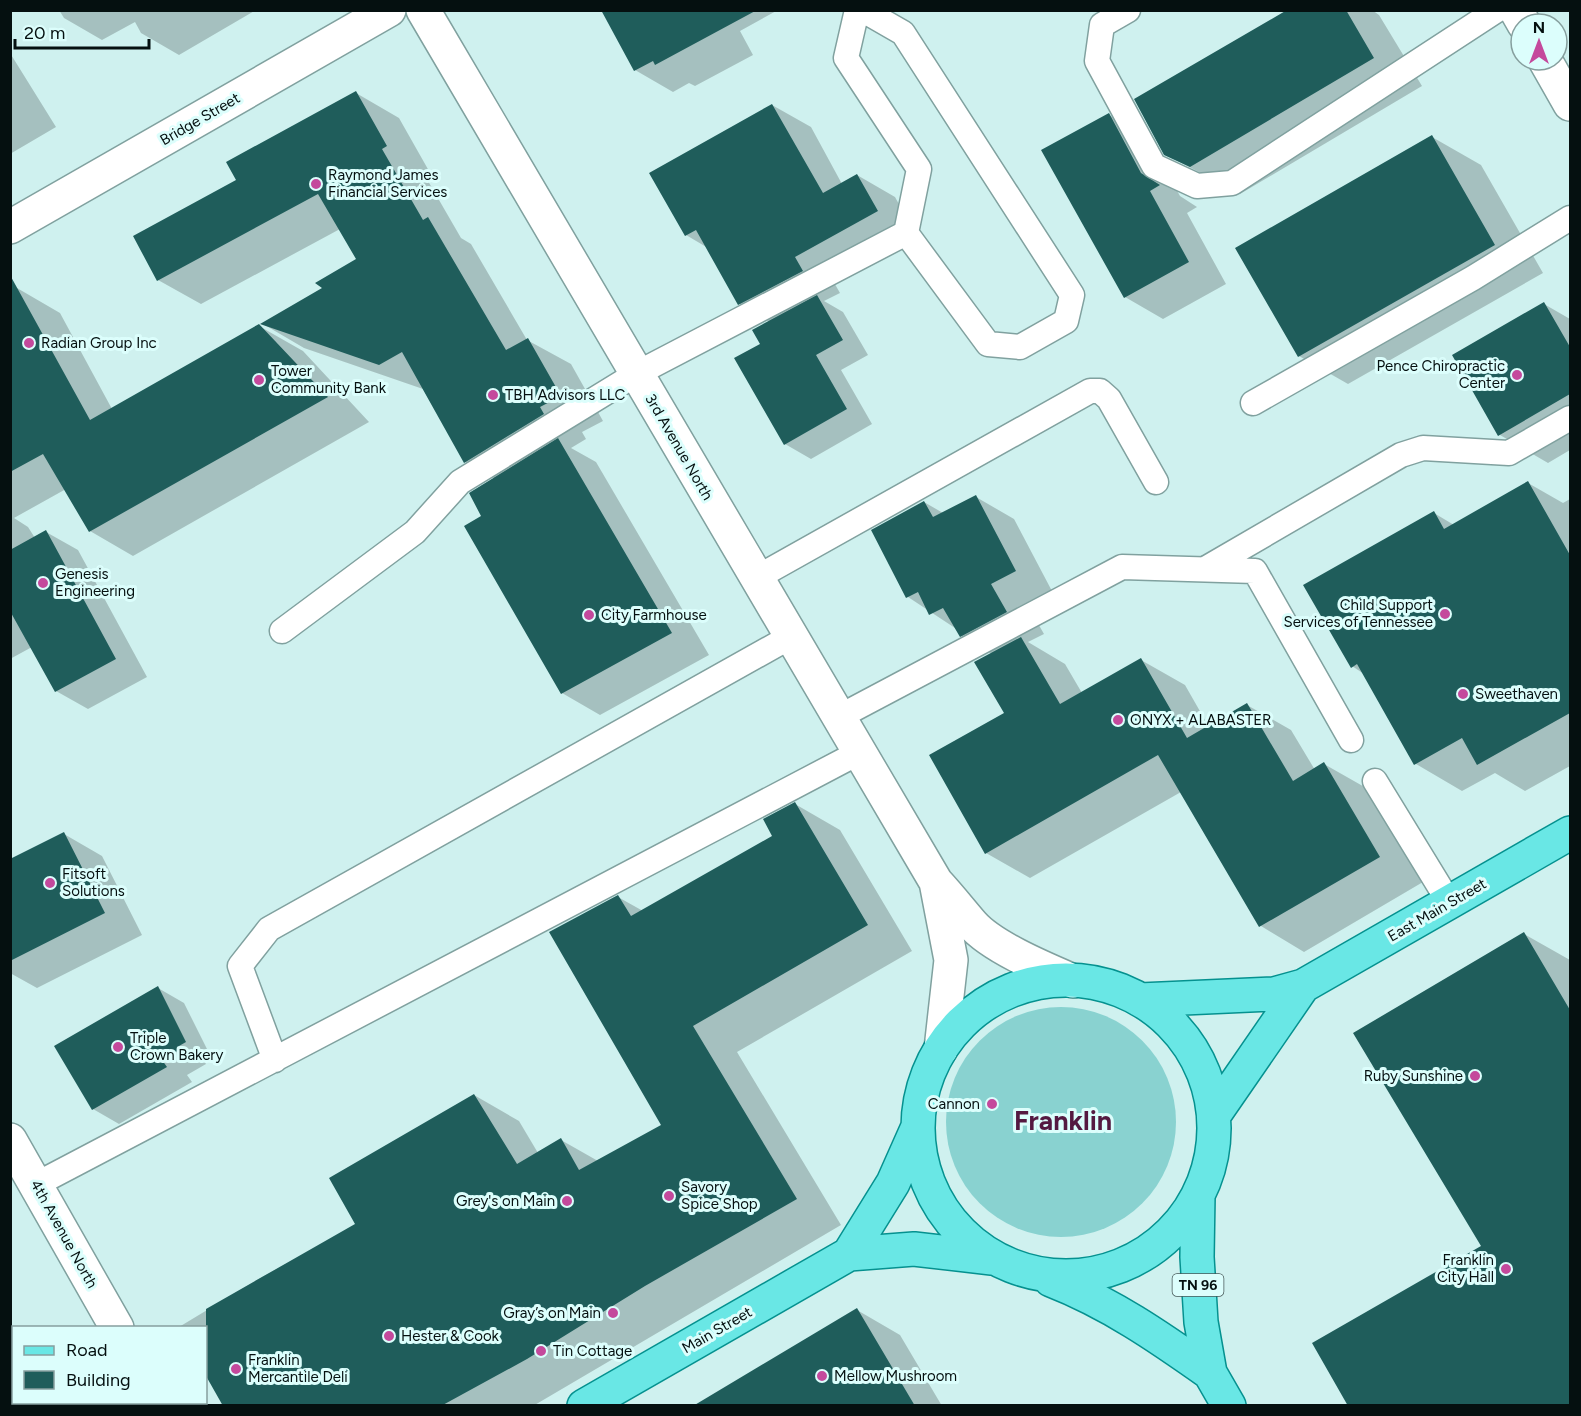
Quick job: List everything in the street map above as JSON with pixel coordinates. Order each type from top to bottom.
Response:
[{"type":"main road","name":"Bridge Street","points":[[10,227],[389,10]]},
{"type":"main road","name":"3rd Avenue North","points":[[423,10],[837,718],[936,882],[964,911],[973,925],[982,932],[1034,964],[1073,981]]},
{"type":"main road","points":[[1552,72],[1570,104]]},
{"type":"main road","name":"East Main Street","points":[[1140,1000],[1274,994],[1303,986],[1570,833]]},
{"type":"main road","name":"3rd Avenue North","points":[[936,882],[951,960],[941,1049]]},
{"type":"main road","points":[[1198,1196],[1211,1156],[1214,1115],[1207,1081],[1194,1053],[1177,1030],[1140,1000],[1108,987],[1073,981],[1043,982],[1000,995],[966,1019],[941,1049],[924,1086],[918,1127],[923,1167],[938,1202],[964,1235],[1011,1264],[1081,1292],[1131,1318],[1210,1373]]},
{"type":"main road","name":"East Main Street","points":[[1214,1115],[1303,986]]},
{"type":"main road","name":"Main Street","points":[[849,1254],[893,1183],[918,1127]]},
{"type":"main road","name":"4th Avenue North","points":[[10,1140],[116,1326]]},
{"type":"main road","name":"Main Street","points":[[584,1406],[849,1254],[914,1249],[1075,1275],[1124,1263],[1167,1236],[1186,1215],[1198,1196]]},
{"type":"main road","name":"TN 96","points":[[1198,1196],[1198,1292],[1210,1373],[1229,1406]]},
{"type":"lane","points":[[857,10],[846,58],[919,169],[906,234],[988,344],[1020,347],[1065,321],[1072,296],[903,33],[863,10]]},
{"type":"lane","points":[[1128,10],[1102,25],[1097,61],[1154,166],[1197,186],[1232,183],[1497,10]]},
{"type":"lane","points":[[1253,403],[1473,278],[1570,219]]},
{"type":"lane","points":[[282,631],[415,532],[460,482],[636,375],[906,234]]},
{"type":"lane","points":[[756,578],[1090,392],[1100,392],[1109,399],[1156,482]]},
{"type":"lane","points":[[1205,569],[1401,455],[1423,448],[1509,453],[1570,418]]},
{"type":"lane","points":[[837,718],[1122,567],[1255,571],[1337,713],[1345,744]]},
{"type":"lane","points":[[275,1060],[240,966],[269,929],[790,637]]},
{"type":"lane","points":[[37,1184],[858,753]]},
{"type":"lane","points":[[1368,784],[1389,803],[1449,902]]},
{"type":"shaded area","points":[[1061,1007],[1105,1016],[1134,1033],[1150,1049],[1171,1089],[1176,1122],[1167,1166],[1150,1195],[1134,1211],[1094,1232],[1061,1237],[1017,1228],[988,1211],[972,1195],[951,1155],[946,1122],[955,1078],[972,1049],[988,1033],[1028,1012]]},
{"type":"building","points":[[601,10],[757,10],[655,65],[653,61],[634,71]]},
{"type":"building","points":[[1287,10],[1346,10],[1374,58],[1190,167],[1164,155],[1134,99]]},
{"type":"building","points":[[356,91],[387,146],[382,149],[423,220],[428,217],[506,350],[528,338],[561,396],[540,407],[544,414],[464,463],[402,352],[379,365],[260,324],[322,288],[315,283],[356,259],[318,194],[157,281],[133,236],[236,180],[226,162]]},
{"type":"building","points":[[772,104],[823,193],[857,174],[878,211],[795,257],[803,271],[738,305],[696,230],[685,236],[649,173]]},
{"type":"building","points":[[1109,113],[1141,173],[1160,185],[1150,191],[1189,262],[1124,298],[1041,150]]},
{"type":"building","points":[[1432,135],[1495,245],[1298,357],[1235,248]]},
{"type":"building","points":[[10,275],[90,420],[259,324],[328,397],[89,532],[43,454],[10,472]]},
{"type":"building","points":[[817,295],[843,340],[816,355],[847,409],[784,445],[734,358],[760,344],[752,330]]},
{"type":"building","name":"Pence Chiropractic Center","points":[[1544,302],[1570,347],[1570,394],[1498,436],[1452,355]]},
{"type":"building","points":[[558,438],[672,633],[561,694],[464,526],[481,516],[469,493]]},
{"type":"building","name":"Child Support Services of Tennessee","points":[[1528,481],[1570,555],[1570,713],[1477,765],[1462,738],[1414,765],[1357,664],[1351,668],[1303,585],[1434,511],[1444,529]]},
{"type":"building","points":[[976,495],[1016,571],[991,584],[1007,612],[960,637],[943,608],[929,615],[918,592],[906,598],[871,530],[924,501],[933,517]]},
{"type":"building","name":"Genesis Engineering","points":[[46,530],[116,659],[55,692],[10,611],[10,550]]},
{"type":"building","points":[[1021,637],[1060,704],[1141,658],[1187,738],[1247,703],[1293,781],[1324,762],[1380,857],[1259,927],[1158,755],[985,854],[929,755],[1004,713],[974,662]]},
{"type":"building","points":[[795,802],[868,925],[693,1026],[797,1199],[645,1286],[527,1359],[441,1406],[223,1406],[207,1378],[206,1309],[355,1224],[329,1178],[474,1094],[517,1164],[561,1138],[579,1170],[661,1125],[549,932],[618,895],[631,916],[772,836],[763,819]]},
{"type":"building","name":"Fitsoft Solutions","points":[[64,832],[105,913],[10,961],[10,859]]},
{"type":"building","points":[[1524,932],[1570,1010],[1570,1406],[1348,1406],[1312,1343],[1481,1246],[1353,1033]]},
{"type":"building","name":"Triple Crown Bakery","points":[[158,986],[186,1042],[179,1046],[181,1049],[162,1060],[167,1067],[92,1110],[54,1046]]},
{"type":"building","points":[[857,1308],[915,1406],[693,1406]]},
{"type":"place","name":"Raymond James Financial Services","points":[[316,184]]},
{"type":"place","name":"Radian Group Inc","points":[[29,343]]},
{"type":"place","name":"Pence Chiropractic Center","points":[[1517,375]]},
{"type":"place","name":"Tower Community Bank","points":[[259,380]]},
{"type":"place","name":"TBH Advisors LLC","points":[[493,395]]},
{"type":"place","name":"Genesis Engineering","points":[[43,583]]},
{"type":"place","name":"Child Support Services of Tennessee","points":[[1445,614]]},
{"type":"place","name":"City Farmhouse","points":[[589,615]]},
{"type":"place","name":"Sweethaven","points":[[1463,694]]},
{"type":"place","name":"ONYX + ALABASTER","points":[[1118,720]]},
{"type":"place","name":"Fitsoft Solutions","points":[[50,883]]},
{"type":"place","name":"Triple Crown Bakery","points":[[118,1047]]},
{"type":"place","name":"Ruby Sunshine","points":[[1475,1076]]},
{"type":"place","name":"Cannon","points":[[992,1104]]},
{"type":"place","name":"Savory Spice Shop","points":[[669,1196]]},
{"type":"place","name":"Grey's on Main","points":[[567,1201]]},
{"type":"place","name":"Franklin City Hall","points":[[1506,1269]]},
{"type":"place","name":"Gray’s on Main","points":[[613,1313]]},
{"type":"place","name":"Hester & Cook","points":[[389,1336]]},
{"type":"place","name":"Tin Cottage","points":[[541,1351]]},
{"type":"place","name":"Franklin Mercantile Deli","points":[[236,1369]]},
{"type":"place","name":"Mellow Mushroom","points":[[822,1376]]},
{"type":"district","name":"Franklin","points":[[1063,1121]]}]
